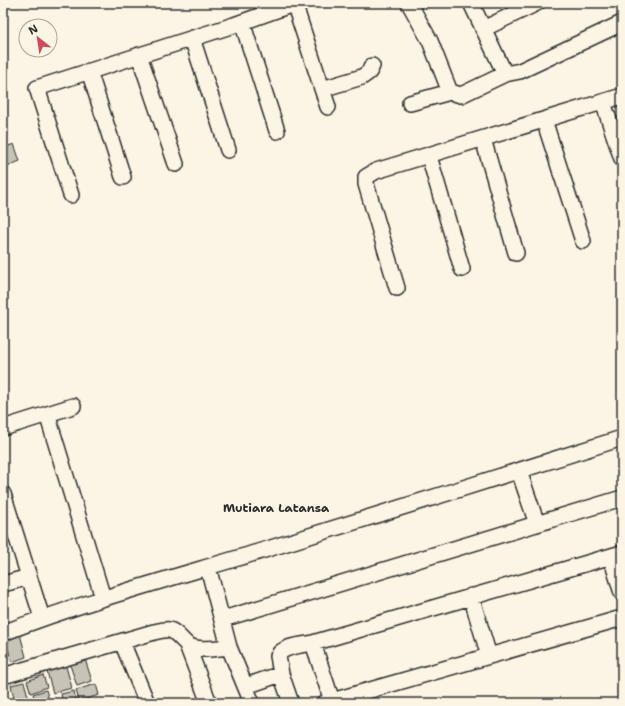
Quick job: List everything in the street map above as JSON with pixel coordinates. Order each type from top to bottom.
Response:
[{"type":"street","points":[[71,195],[37,88],[242,22],[295,3],[328,107]]},
{"type":"street","points":[[409,3],[430,41],[450,92]]},
{"type":"street","points":[[471,3],[505,74]]},
{"type":"street","points":[[483,29],[537,3]]},
{"type":"street","points":[[242,22],[278,131]]},
{"type":"street","points":[[410,103],[450,92],[462,95],[505,74],[520,71],[622,23]]},
{"type":"street","points":[[192,38],[228,150]]},
{"type":"street","points":[[139,55],[176,164]]},
{"type":"street","points":[[322,89],[362,76],[369,72],[372,66]]},
{"type":"street","points":[[89,71],[123,177]]},
{"type":"street","points":[[397,288],[366,184],[366,177],[376,171],[622,96]]},
{"type":"street","points":[[603,102],[622,159]]},
{"type":"street","points":[[544,120],[582,241]]},
{"type":"street","points":[[483,139],[516,253]]},
{"type":"street","points":[[429,156],[462,269]]},
{"type":"street","points":[[3,428],[73,406]]},
{"type":"street","points":[[47,414],[103,598]]},
{"type":"street","points":[[3,633],[42,618],[103,598],[208,567],[622,438]]},
{"type":"street","points":[[519,471],[537,524]]},
{"type":"street","points":[[3,494],[42,618]]},
{"type":"street","points":[[223,619],[622,498]]},
{"type":"street","points":[[291,703],[282,678],[278,656],[281,651],[285,649],[616,555],[622,592]]},
{"type":"street","points":[[208,567],[223,619],[229,647],[249,695],[282,678]]},
{"type":"street","points":[[3,584],[29,577]]},
{"type":"street","points":[[471,596],[489,656]]},
{"type":"street","points":[[313,642],[329,702],[622,618]]},
{"type":"street","points":[[3,676],[167,630],[174,632],[190,646],[212,649],[229,647]]},
{"type":"street","points":[[122,642],[147,703]]},
{"type":"street","points":[[188,645],[209,703]]},
{"type":"building","points":[[14,144],[20,161],[7,166],[3,154],[3,148]]},
{"type":"building","points":[[20,634],[26,657],[12,662],[5,639]]},
{"type":"building","points":[[84,656],[92,681],[77,686],[69,662]]},
{"type":"building","points":[[65,663],[72,688],[53,693],[46,668]]},
{"type":"building","points":[[43,675],[47,687],[31,693],[27,681]]},
{"type":"building","points":[[24,682],[30,703],[15,703],[11,685]]},
{"type":"building","points":[[3,683],[9,703],[3,703]]},
{"type":"building","points":[[96,684],[99,695],[79,701],[76,690]]},
{"type":"building","points":[[46,690],[50,703],[36,703],[33,694]]},
{"type":"building","points":[[74,691],[76,702],[63,703],[61,694]]},
{"type":"district","name":"Mutiara Latansa","points":[[276,508]]}]
